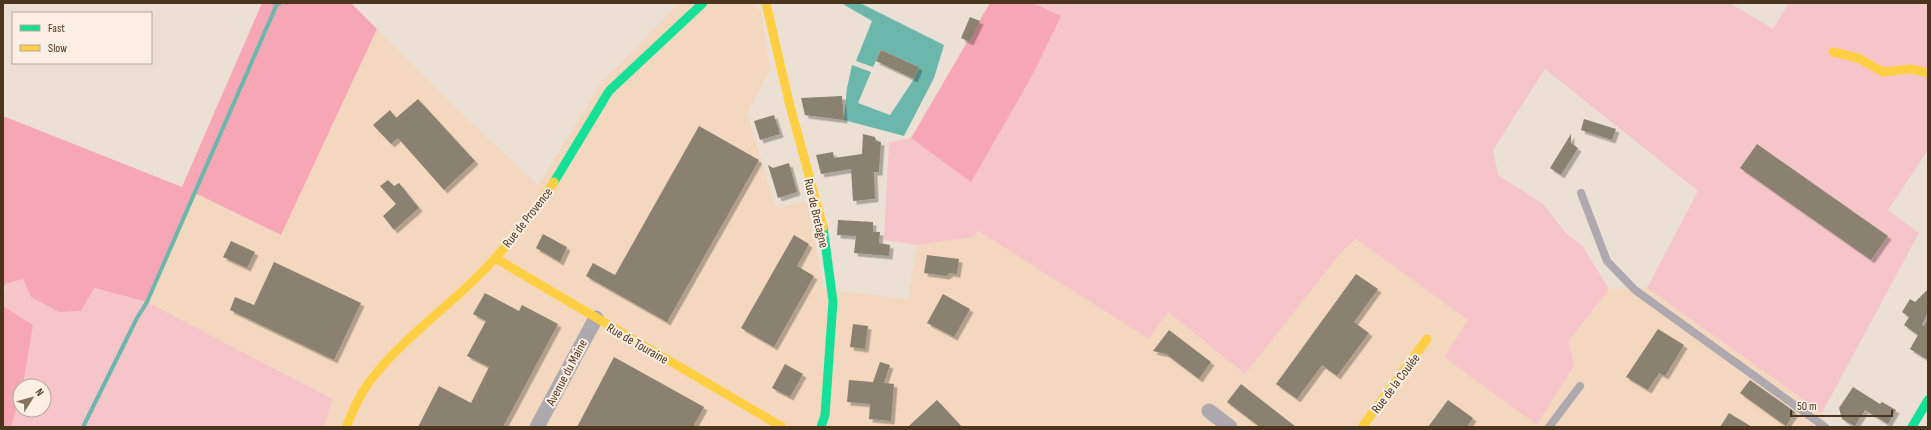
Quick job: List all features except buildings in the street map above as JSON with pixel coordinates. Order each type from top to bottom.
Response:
[{"type":"street","name":"Rue de Provence","points":[[346,427],[355,405],[369,382],[385,363],[472,282],[495,258],[536,209],[609,91],[703,3]]},
{"type":"street","name":"Rue de Bretagne","points":[[766,3],[789,102],[823,229],[832,294],[825,415],[821,427]]},
{"type":"street","points":[[1834,52],[1858,58],[1882,72],[1911,69],[1928,73]]},
{"type":"street","name":"Rue de Touraine","points":[[495,258],[782,427]]},
{"type":"street","name":"Avenue du Maine","points":[[537,427],[596,318]]},
{"type":"street","name":"Rue de la Coulée","points":[[1362,427],[1427,339]]},
{"type":"street","points":[[1912,427],[1928,400]]},
{"type":"street","points":[[1209,411],[1230,427]]},
{"type":"lane","points":[[1581,193],[1607,261],[1635,290],[1826,427]]},
{"type":"lane","points":[[1549,427],[1580,386]]},
{"type":"shaded area","points":[[262,3],[351,3],[377,29],[281,235],[195,193],[147,302],[94,288],[81,311],[59,312],[31,297],[23,279],[5,284],[3,292],[3,116],[182,187]]},
{"type":"shaded area","points":[[680,3],[752,3],[761,11],[770,70],[747,114],[776,208],[807,201],[824,289],[908,299],[917,245],[974,237],[978,231],[1149,339],[1168,312],[1245,374],[1344,249],[1356,239],[1468,320],[1537,425],[1574,366],[1569,341],[1609,289],[1647,288],[1822,413],[1827,427],[324,427],[333,398],[147,302],[195,193],[281,235],[377,29],[462,114],[538,185],[601,83]]},
{"type":"shaded area","points":[[990,3],[1033,3],[1061,16],[1031,78],[971,182],[911,138]]},
{"type":"shaded area","points":[[1033,3],[1730,3],[1773,29],[1789,3],[1928,3],[1928,150],[1888,210],[1919,233],[1822,413],[1647,288],[1698,191],[1545,69],[1493,150],[1498,175],[1543,204],[1567,234],[1582,245],[1609,289],[1569,341],[1574,366],[1537,425],[1444,357],[1468,320],[1356,239],[1344,249],[1245,374],[1168,312],[1149,339],[978,231],[974,237],[917,245],[884,240],[889,142],[911,138],[971,181],[1031,78],[1060,16]]},
{"type":"shaded area","points":[[23,279],[31,297],[81,311],[93,288],[147,302],[333,399],[324,427],[11,427],[13,418],[52,418],[52,378],[23,378],[33,325],[3,306],[5,284]]},
{"type":"shaded area","points":[[3,306],[33,325],[24,378],[12,378],[12,418],[13,418],[11,427],[3,427]]},
{"type":"water","points":[[841,3],[860,3],[944,45],[934,78],[904,136],[844,120],[847,88],[852,65],[871,72],[858,103],[890,115],[914,79],[919,67],[881,50],[873,67],[856,61],[872,21]]},
{"type":"waterway","points":[[83,427],[137,318],[147,302],[277,4],[280,3]]},
{"type":"traffic: fast","points":[[554,182],[609,91],[703,3]]},
{"type":"traffic: fast","points":[[821,427],[825,415],[833,301],[823,227]]},
{"type":"traffic: fast","points":[[1912,427],[1928,400]]},
{"type":"traffic: slow","points":[[766,3],[789,102],[823,227]]},
{"type":"traffic: slow","points":[[1833,52],[1858,58],[1883,72],[1911,69],[1928,73]]},
{"type":"traffic: slow","points":[[346,427],[356,403],[381,367],[405,342],[471,283],[494,260],[525,222],[554,182]]},
{"type":"traffic: slow","points":[[495,258],[782,427]]},
{"type":"traffic: slow","points":[[1362,427],[1427,339]]}]
